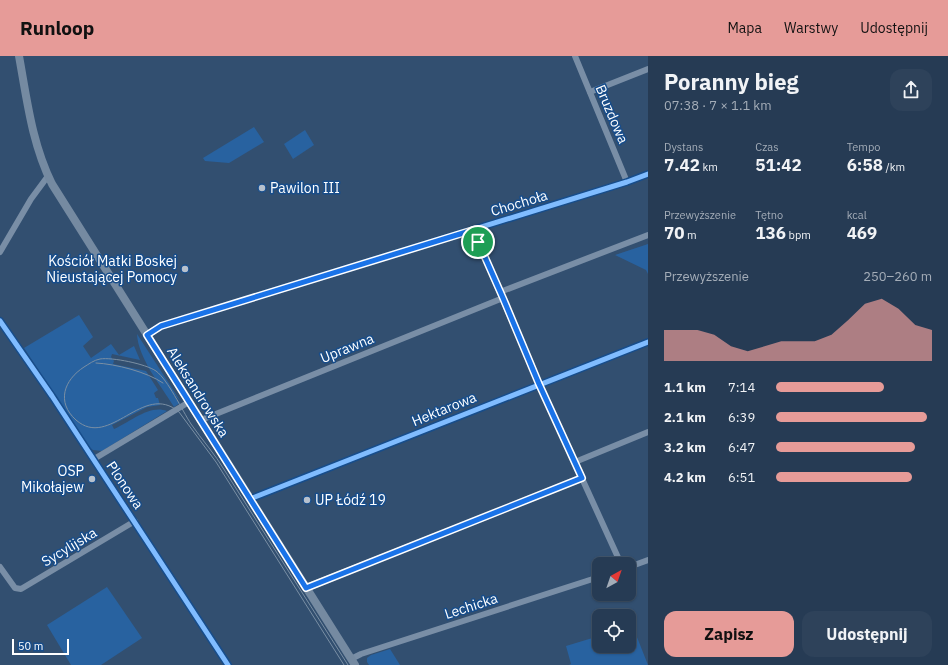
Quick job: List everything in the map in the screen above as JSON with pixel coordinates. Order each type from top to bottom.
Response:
[{"type":"main road","name":"Aleksandrowska","points":[[20,56],[32,126],[38,150],[48,176],[353,662]]},
{"type":"street","name":"Bruzdowa","points":[[574,56],[627,182]]},
{"type":"street","points":[[590,92],[648,69]]},
{"type":"street","name":"Chochoła","points":[[147,335],[161,326],[627,182],[648,174]]},
{"type":"street","points":[[0,252],[31,199],[48,176]]},
{"type":"street","points":[[473,230],[539,384],[618,557]]},
{"type":"street","name":"Uprawna","points":[[201,420],[648,235]]},
{"type":"street","name":"Plonowa","points":[[0,321],[94,459],[228,665]]},
{"type":"street","name":"Hektarowa","points":[[250,499],[648,342]]},
{"type":"street","name":"Plonowa","points":[[94,459],[189,402]]},
{"type":"street","points":[[575,462],[648,432]]},
{"type":"street","points":[[306,588],[582,478]]},
{"type":"street","name":"Sycylijska","points":[[0,567],[15,588],[21,590],[135,522]]},
{"type":"street","points":[[636,564],[648,560]]},
{"type":"street","name":"Lechicka","points":[[353,662],[361,654],[592,579]]},
{"type":"shaded area","points":[[254,127],[264,142],[229,163],[205,161],[203,158]]},
{"type":"shaded area","points":[[305,130],[314,145],[293,159],[284,144]]},
{"type":"shaded area","points":[[648,244],[648,274],[646,270],[615,255]]},
{"type":"shaded area","points":[[79,315],[93,337],[83,346],[91,358],[111,344],[119,355],[134,346],[140,360],[112,354],[111,357],[114,361],[113,364],[146,371],[158,390],[154,393],[156,398],[158,398],[160,405],[147,407],[112,425],[114,429],[147,412],[160,409],[167,411],[102,451],[93,450],[89,447],[24,348]]},
{"type":"shaded area","points":[[137,334],[181,402],[173,393],[180,403],[174,407],[141,353]]},
{"type":"shaded area","points":[[107,587],[142,638],[101,665],[71,665],[47,625]]},
{"type":"shaded area","points":[[636,635],[648,665],[569,665],[571,664],[566,646],[592,638],[592,653],[636,653]]},
{"type":"shaded area","points":[[390,649],[400,665],[369,665],[367,662],[367,658],[371,655]]},
{"type":"tram line","points":[[344,665],[216,462],[179,412],[166,405],[152,404],[101,427],[89,427],[76,420],[70,413],[64,399],[67,385],[77,372],[94,361],[105,359],[120,360],[145,366],[161,375],[191,424],[221,465],[348,665]]},
{"type":"tram line","points":[[96,363],[131,369],[149,375],[163,383]]},
{"type":"cycle path","points":[[147,335],[161,326],[627,182],[648,174]]},
{"type":"cycle path","points":[[0,321],[52,396],[228,665]]},
{"type":"cycle path","points":[[250,499],[648,342]]},
{"type":"place","name":"Pawilon III","points":[[262,188]]},
{"type":"place","name":"Kościół Matki Boskej Nieustającej Pomocy","points":[[185,269]]},
{"type":"place","name":"OSP Mikołajew","points":[[92,479]]},
{"type":"place","name":"UP Łódź 19","points":[[307,500]]},
{"type":"route","points":[[473,230],[478,242],[539,384],[582,478],[306,588],[147,335],[161,326],[473,230]]}]
